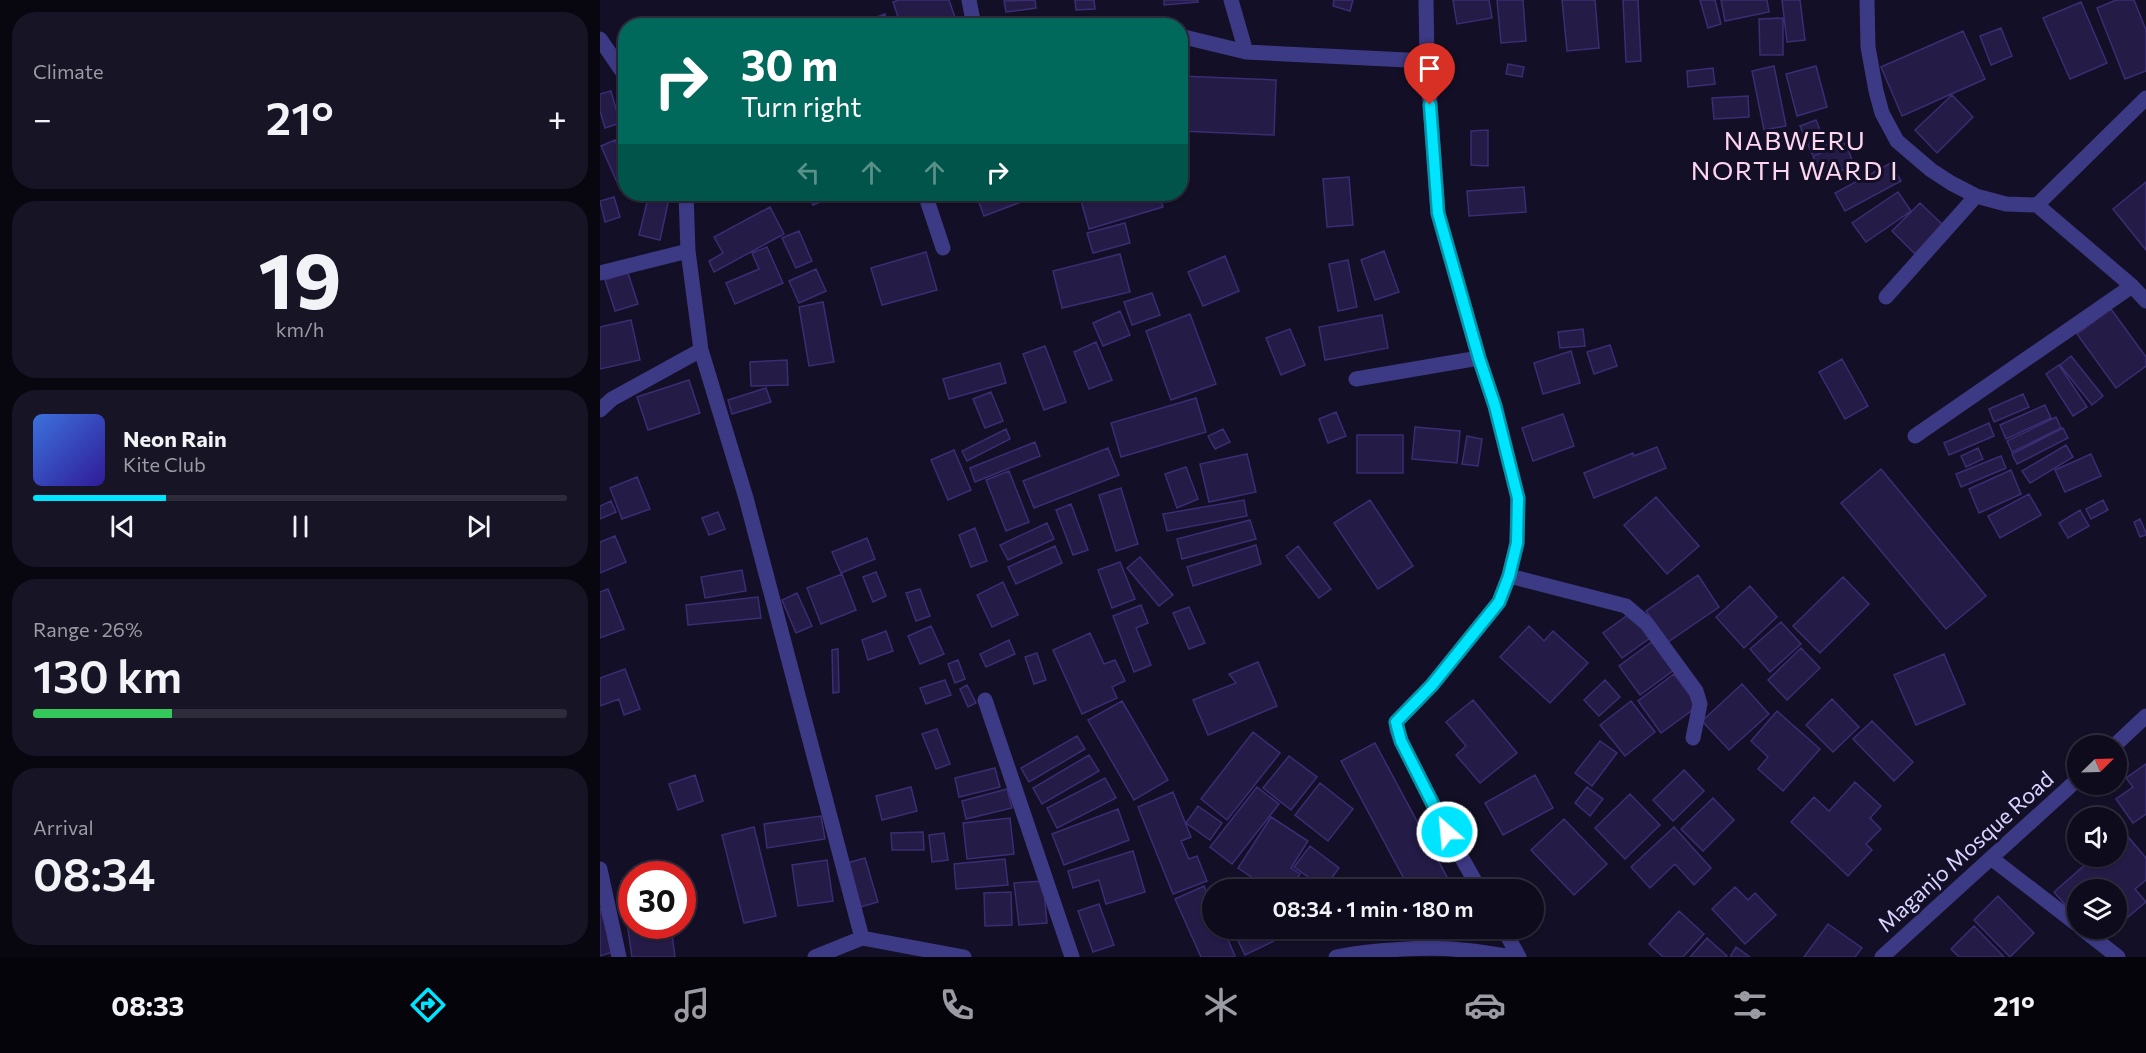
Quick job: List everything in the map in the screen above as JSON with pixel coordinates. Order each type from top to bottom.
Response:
[{"type":"street","points":[[969,0],[972,18]]},
{"type":"street","points":[[1231,0],[1246,52]]},
{"type":"street","points":[[1426,0],[1427,61],[1438,213],[1495,406],[1518,498],[1517,543],[1509,576],[1499,602],[1432,685],[1396,722],[1401,741],[1474,879]]},
{"type":"street","points":[[1867,0],[1868,47],[1882,113],[1897,141],[1931,170],[1976,196],[2006,204],[2037,205],[2146,300]]},
{"type":"street","points":[[1188,38],[1246,52],[1427,61]]},
{"type":"street","points":[[600,39],[618,65]]},
{"type":"street","points":[[2037,205],[2146,98]]},
{"type":"street","points":[[1886,297],[1976,196]]},
{"type":"street","points":[[686,201],[688,251],[701,350],[746,498],[862,938]]},
{"type":"street","points":[[927,201],[943,248]]},
{"type":"street","points":[[600,273],[688,251]]},
{"type":"street","points":[[1915,436],[2132,286]]},
{"type":"street","points":[[600,410],[612,399],[701,350]]},
{"type":"street","points":[[1356,379],[1479,358]]},
{"type":"street","points":[[1509,576],[1626,606],[1647,624],[1696,691],[1700,704],[1693,738]]},
{"type":"street","points":[[985,700],[1072,957]]},
{"type":"street","points":[[2126,735],[2146,716]]},
{"type":"street","name":"Maganjo Mosque Road","points":[[1882,957],[2067,789]]},
{"type":"street","points":[[1991,858],[2067,917]]},
{"type":"street","points":[[600,869],[619,957]]},
{"type":"street","points":[[815,957],[862,938],[964,957]]},
{"type":"street","points":[[1509,939],[1519,957]]},
{"type":"street","points":[[2095,939],[2118,957]]},
{"type":"street","points":[[1336,957],[1400,951],[1460,949],[1514,957]]},
{"type":"building","points":[[949,0],[955,18],[898,18],[893,2]]},
{"type":"building","points":[[1035,0],[1036,8],[1006,12],[1004,1]]},
{"type":"building","points":[[1075,0],[1094,0],[1095,9],[1076,10]]},
{"type":"building","points":[[1164,0],[1198,0],[1198,2],[1164,5]]},
{"type":"building","points":[[1334,0],[1353,0],[1350,11],[1333,6]]},
{"type":"building","points":[[1453,0],[1489,0],[1492,18],[1457,24]]},
{"type":"building","points":[[1497,0],[1523,0],[1526,41],[1501,43]]},
{"type":"building","points":[[1562,0],[1595,0],[1599,48],[1567,51]]},
{"type":"building","points":[[1623,0],[1638,0],[1641,61],[1626,62]]},
{"type":"building","points":[[1700,0],[1715,0],[1721,24],[1708,28]]},
{"type":"building","points":[[1721,0],[1767,0],[1769,12],[1725,21]]},
{"type":"building","points":[[1782,0],[1800,0],[1805,40],[1787,42]]},
{"type":"building","points":[[2116,0],[2134,0],[2146,30],[2146,71],[2125,79],[2097,8]]},
{"type":"building","points":[[2081,2],[2107,63],[2070,79],[2043,18]]},
{"type":"building","points":[[885,14],[886,18],[874,18]]},
{"type":"building","points":[[1783,18],[1783,55],[1760,55],[1759,19]]},
{"type":"building","points":[[2001,28],[2012,56],[1991,65],[1980,36]]},
{"type":"building","points":[[1963,31],[1985,79],[1902,116],[1881,67]]},
{"type":"building","points":[[1508,64],[1524,67],[1522,77],[1506,74]]},
{"type":"building","points":[[1774,66],[1786,126],[1764,130],[1752,71]]},
{"type":"building","points":[[1816,66],[1827,107],[1797,116],[1786,74]]},
{"type":"building","points":[[1713,68],[1715,84],[1688,87],[1687,71]]},
{"type":"building","points":[[1188,76],[1276,80],[1274,135],[1188,131]]},
{"type":"building","points":[[611,91],[618,124],[605,128],[600,111],[600,94]]},
{"type":"building","points":[[1952,95],[1973,117],[1937,153],[1915,130]]},
{"type":"building","points":[[1748,96],[1749,117],[1714,119],[1712,98]]},
{"type":"building","points":[[1816,120],[1827,147],[1812,154],[1800,126]]},
{"type":"building","points":[[1488,130],[1488,166],[1471,165],[1471,131]]},
{"type":"building","points":[[615,140],[618,147],[618,184],[601,146]]},
{"type":"building","points":[[1846,143],[1854,166],[1821,178],[1813,156]]},
{"type":"building","points":[[1891,163],[1901,181],[1845,211],[1835,193]]},
{"type":"building","points":[[1349,177],[1353,225],[1327,227],[1323,179]]},
{"type":"building","points":[[2146,182],[2146,250],[2113,209]]},
{"type":"building","points":[[1524,187],[1526,212],[1469,216],[1467,191]]},
{"type":"building","points":[[1898,192],[1911,211],[1866,242],[1852,223]]},
{"type":"building","points":[[614,197],[620,217],[605,222],[600,201]]},
{"type":"building","points":[[647,201],[668,201],[660,240],[639,235]]},
{"type":"building","points":[[811,201],[823,201],[813,205]]},
{"type":"building","points":[[978,201],[1024,201],[984,216]]},
{"type":"building","points":[[1081,201],[1161,201],[1163,207],[1089,229]]},
{"type":"building","points":[[1920,203],[1943,225],[1915,254],[1892,231]]},
{"type":"building","points":[[770,207],[784,234],[714,272],[709,261],[723,253],[714,237]]},
{"type":"building","points":[[1125,223],[1130,243],[1093,253],[1087,233]]},
{"type":"building","points":[[799,231],[812,261],[796,268],[782,238]]},
{"type":"building","points":[[767,247],[783,283],[735,304],[726,283],[759,269],[752,253]]},
{"type":"building","points":[[1384,251],[1399,292],[1375,300],[1361,260]]},
{"type":"building","points":[[926,252],[937,290],[882,305],[871,268]]},
{"type":"building","points":[[1120,254],[1130,292],[1062,308],[1053,271]]},
{"type":"building","points":[[1225,256],[1239,291],[1203,306],[1188,272]]},
{"type":"building","points":[[1348,260],[1357,307],[1338,311],[1329,264]]},
{"type":"building","points":[[816,269],[826,291],[799,303],[789,281]]},
{"type":"building","points":[[628,273],[638,304],[615,311],[605,280]]},
{"type":"building","points":[[1152,293],[1160,315],[1132,325],[1124,302]]},
{"type":"building","points":[[823,302],[834,362],[809,366],[799,307]]},
{"type":"building","points":[[2111,309],[2146,357],[2146,366],[2116,388],[2077,334]]},
{"type":"building","points":[[1120,311],[1130,335],[1103,346],[1093,323]]},
{"type":"building","points":[[1190,314],[1216,384],[1171,400],[1146,331]]},
{"type":"building","points":[[1382,315],[1388,348],[1325,360],[1319,327]]},
{"type":"building","points":[[631,320],[640,360],[600,369],[600,327]]},
{"type":"building","points":[[1290,329],[1305,365],[1281,375],[1266,338]]},
{"type":"building","points":[[1583,329],[1585,346],[1560,348],[1558,332]]},
{"type":"building","points":[[1096,342],[1112,380],[1089,389],[1074,352]]},
{"type":"building","points":[[1610,345],[1617,366],[1594,374],[1587,352]]},
{"type":"building","points":[[1045,346],[1066,402],[1044,410],[1023,354]]},
{"type":"building","points":[[1571,351],[1580,383],[1543,394],[1534,363]]},
{"type":"building","points":[[2071,356],[2103,396],[2092,405],[2060,365]]},
{"type":"building","points":[[1842,359],[1868,406],[1845,419],[1819,372]]},
{"type":"building","points":[[787,360],[788,385],[751,386],[750,362]]},
{"type":"building","points":[[1000,363],[1006,383],[949,399],[943,379]]},
{"type":"building","points":[[2059,365],[2087,407],[2073,416],[2046,374]]},
{"type":"building","points":[[689,380],[700,413],[648,430],[637,397]]},
{"type":"building","points":[[766,388],[771,402],[732,414],[728,400]]},
{"type":"building","points":[[991,392],[1003,421],[985,428],[973,399]]},
{"type":"building","points":[[2023,394],[2029,407],[1994,422],[1989,409]]},
{"type":"building","points":[[1196,398],[1206,432],[1121,457],[1111,423]]},
{"type":"building","points":[[2045,405],[2051,418],[2006,439],[2000,425]]},
{"type":"building","points":[[1336,412],[1346,436],[1328,443],[1319,419]]},
{"type":"building","points":[[1563,414],[1574,446],[1533,461],[1522,428]]},
{"type":"building","points":[[2056,417],[2061,428],[2012,452],[2007,441]]},
{"type":"building","points":[[1989,423],[1994,436],[1949,455],[1944,443]]},
{"type":"building","points":[[1415,427],[1460,431],[1457,463],[1412,459]]},
{"type":"building","points":[[2063,428],[2068,438],[2017,464],[2012,454]]},
{"type":"building","points":[[1006,429],[1010,439],[967,461],[962,451]]},
{"type":"building","points":[[1223,429],[1230,442],[1215,449],[1208,436]]},
{"type":"building","points":[[1357,435],[1403,435],[1403,473],[1357,473]]},
{"type":"building","points":[[1467,436],[1482,439],[1478,466],[1462,464]]},
{"type":"building","points":[[1035,442],[1040,456],[975,482],[970,468]]},
{"type":"building","points":[[2066,445],[2073,457],[2030,483],[2022,471]]},
{"type":"building","points":[[1657,447],[1666,468],[1594,498],[1584,473],[1633,453],[1634,456]]},
{"type":"building","points":[[1108,448],[1119,475],[1034,508],[1023,481]]},
{"type":"building","points":[[1978,448],[1983,459],[1966,467],[1961,456]]},
{"type":"building","points":[[954,450],[971,490],[948,500],[931,460]]},
{"type":"building","points":[[1247,454],[1256,492],[1209,502],[1200,464]]},
{"type":"building","points":[[2091,454],[2101,476],[2065,492],[2055,470]]},
{"type":"building","points":[[2001,456],[2006,468],[1961,487],[1956,474]]},
{"type":"building","points":[[1186,467],[1198,499],[1177,508],[1165,474]]},
{"type":"building","points":[[1881,469],[1986,596],[1946,629],[1841,503]]},
{"type":"building","points":[[2011,470],[2021,494],[1979,513],[1969,489]]},
{"type":"building","points":[[1009,471],[1029,522],[1006,531],[986,480]]},
{"type":"building","points":[[637,477],[650,509],[622,519],[610,488]]},
{"type":"building","points":[[1121,488],[1138,544],[1116,551],[1099,495]]},
{"type":"building","points":[[2029,494],[2041,515],[2000,538],[1988,516]]},
{"type":"building","points":[[1656,497],[1699,546],[1667,574],[1624,525]]},
{"type":"building","points":[[1244,500],[1247,516],[1167,531],[1163,514]]},
{"type":"building","points":[[1370,500],[1413,566],[1378,589],[1334,523]]},
{"type":"building","points":[[2103,500],[2108,510],[2091,519],[2086,509]]},
{"type":"building","points":[[611,501],[616,512],[600,519],[600,506]]},
{"type":"building","points":[[1071,504],[1088,550],[1073,555],[1056,510]]},
{"type":"building","points":[[2080,510],[2089,526],[2068,538],[2059,523]]},
{"type":"building","points":[[718,512],[725,529],[709,535],[702,518]]},
{"type":"building","points":[[2140,519],[2146,535],[2140,537],[2134,522]]},
{"type":"building","points":[[1250,520],[1256,539],[1182,559],[1177,539]]},
{"type":"building","points":[[1047,523],[1054,539],[1008,560],[1000,545]]},
{"type":"building","points":[[975,528],[987,561],[971,567],[959,535]]},
{"type":"building","points":[[615,536],[626,562],[600,573],[600,542]]},
{"type":"building","points":[[867,538],[875,559],[841,573],[832,552]]},
{"type":"building","points":[[1256,545],[1261,564],[1193,586],[1187,567]]},
{"type":"building","points":[[1055,546],[1062,563],[1016,584],[1008,567]]},
{"type":"building","points":[[1298,546],[1331,589],[1319,598],[1286,556]]},
{"type":"building","points":[[1140,557],[1173,595],[1159,606],[1127,568]]},
{"type":"building","points":[[1120,562],[1135,599],[1112,608],[1098,570]]},
{"type":"building","points":[[742,570],[746,591],[705,598],[701,577]]},
{"type":"building","points":[[876,572],[886,596],[873,602],[863,577]]},
{"type":"building","points":[[842,574],[856,610],[821,624],[807,588]]},
{"type":"building","points":[[1698,575],[1719,607],[1668,642],[1646,611]]},
{"type":"building","points":[[1843,577],[1869,604],[1820,653],[1793,626]]},
{"type":"building","points":[[1003,582],[1018,615],[992,627],[977,595]]},
{"type":"building","points":[[1750,586],[1777,617],[1744,648],[1716,617]]},
{"type":"building","points":[[608,589],[624,629],[600,638],[600,592]]},
{"type":"building","points":[[920,589],[930,616],[916,621],[906,593]]},
{"type":"building","points":[[797,593],[812,626],[796,633],[782,600]]},
{"type":"building","points":[[758,597],[761,618],[688,625],[686,605]]},
{"type":"building","points":[[1141,605],[1148,623],[1136,628],[1151,665],[1134,672],[1113,616]]},
{"type":"building","points":[[1189,607],[1205,643],[1189,649],[1173,613]]},
{"type":"building","points":[[1632,612],[1650,638],[1622,658],[1603,633]]},
{"type":"building","points":[[1781,622],[1801,644],[1770,672],[1750,649]]},
{"type":"building","points":[[931,626],[944,654],[920,664],[908,636]]},
{"type":"building","points":[[1529,626],[1544,641],[1553,631],[1588,663],[1550,703],[1500,657]]},
{"type":"building","points":[[886,631],[893,651],[868,660],[862,640]]},
{"type":"building","points":[[1090,633],[1104,664],[1115,660],[1125,681],[1112,687],[1117,698],[1082,714],[1053,650]]},
{"type":"building","points":[[1009,640],[1015,654],[986,667],[980,654]]},
{"type":"building","points":[[1653,641],[1674,670],[1640,695],[1619,666]]},
{"type":"building","points":[[1801,648],[1820,668],[1787,700],[1768,680]]},
{"type":"building","points":[[838,649],[839,692],[833,693],[832,650]]},
{"type":"building","points":[[1037,653],[1046,680],[1034,684],[1025,657]]},
{"type":"building","points":[[1944,654],[1965,704],[1916,725],[1894,675]]},
{"type":"building","points":[[958,660],[965,679],[955,683],[948,664]]},
{"type":"building","points":[[1258,662],[1277,706],[1208,735],[1193,700],[1236,683],[1229,674]]},
{"type":"building","points":[[625,669],[640,709],[624,715],[619,699],[600,706],[600,678]]},
{"type":"building","points":[[1674,674],[1698,706],[1661,733],[1638,701]]},
{"type":"building","points":[[945,680],[951,695],[926,704],[920,688]]},
{"type":"building","points":[[1605,680],[1620,697],[1599,716],[1584,700]]},
{"type":"building","points":[[1742,684],[1769,714],[1729,750],[1702,721]]},
{"type":"building","points":[[967,685],[976,703],[968,707],[960,689]]},
{"type":"building","points":[[1832,699],[1859,727],[1833,752],[1806,725]]},
{"type":"building","points":[[1473,700],[1517,753],[1480,783],[1456,755],[1466,746],[1446,722]]},
{"type":"building","points":[[1122,701],[1168,780],[1134,800],[1088,720]]},
{"type":"building","points":[[1631,701],[1655,732],[1625,756],[1600,725]]},
{"type":"building","points":[[1777,711],[1820,749],[1783,791],[1758,769],[1768,757],[1751,741]]},
{"type":"building","points":[[1872,721],[1913,762],[1894,781],[1853,739]]},
{"type":"building","points":[[937,729],[950,764],[936,769],[922,734]]},
{"type":"building","points":[[1253,732],[1280,753],[1227,820],[1201,799]]},
{"type":"building","points":[[1077,736],[1085,749],[1029,782],[1021,768]]},
{"type":"building","points":[[1600,741],[1617,753],[1592,786],[1575,773]]},
{"type":"building","points":[[1375,743],[1448,879],[1404,879],[1341,761]]},
{"type":"building","points":[[1089,755],[1099,771],[1042,804],[1033,788]]},
{"type":"building","points":[[1289,756],[1317,777],[1291,810],[1263,788]]},
{"type":"building","points":[[2146,764],[2146,814],[2133,823],[2127,815],[2127,807],[2122,807],[2116,799],[2122,795],[2127,795],[2127,791],[2133,787],[2127,777]]},
{"type":"building","points":[[995,768],[1000,787],[959,797],[955,778]]},
{"type":"building","points":[[1684,770],[1704,791],[1673,821],[1653,800]]},
{"type":"building","points":[[695,775],[703,801],[678,810],[669,784]]},
{"type":"building","points":[[1535,775],[1553,808],[1503,835],[1485,803]]},
{"type":"building","points":[[1105,778],[1116,798],[1057,828],[1047,808]]},
{"type":"building","points":[[1855,782],[1881,806],[1870,818],[1881,829],[1866,844],[1872,850],[1848,876],[1791,822],[1814,797],[1829,811]]},
{"type":"building","points":[[1320,783],[1353,809],[1328,841],[1295,815]]},
{"type":"building","points":[[911,787],[917,811],[882,820],[876,796]]},
{"type":"building","points":[[1257,787],[1279,804],[1232,864],[1210,847]]},
{"type":"building","points":[[1587,787],[1603,799],[1590,816],[1575,803]]},
{"type":"building","points":[[1007,789],[1012,808],[966,819],[962,801]]},
{"type":"building","points":[[1173,792],[1191,837],[1181,841],[1189,859],[1197,856],[1206,879],[1202,879],[1202,883],[1173,894],[1138,807]]},
{"type":"building","points":[[1630,794],[1660,825],[1625,859],[1595,828]]},
{"type":"building","points":[[1713,798],[1734,820],[1703,851],[1681,829]]},
{"type":"building","points":[[1198,806],[1222,823],[1210,840],[1186,823]]},
{"type":"building","points":[[1118,809],[1129,840],[1064,865],[1052,834]]},
{"type":"building","points":[[821,816],[825,839],[767,848],[764,824]]},
{"type":"building","points":[[1271,817],[1308,841],[1291,868],[1300,874],[1297,879],[1254,879],[1238,868]]},
{"type":"building","points":[[1010,818],[1014,854],[967,859],[963,823]]},
{"type":"building","points":[[1564,819],[1607,864],[1574,895],[1531,850]]},
{"type":"building","points":[[754,827],[776,916],[744,923],[722,835]]},
{"type":"building","points":[[1674,827],[1711,868],[1694,885],[1675,864],[1650,888],[1631,867]]},
{"type":"building","points":[[923,832],[924,850],[892,850],[891,833]]},
{"type":"building","points":[[944,833],[948,860],[932,862],[929,835]]},
{"type":"building","points":[[2127,836],[2146,858],[2146,880],[2135,889],[2146,902],[2127,918],[2127,879],[2069,879],[2082,867],[2127,867]]},
{"type":"building","points":[[1310,846],[1339,868],[1331,879],[1306,879],[1308,877],[1294,867]]},
{"type":"building","points":[[1133,851],[1145,892],[1106,904],[1099,880],[1073,888],[1068,871]]},
{"type":"building","points":[[865,858],[878,902],[860,907],[847,863]]},
{"type":"building","points":[[1005,859],[1008,885],[956,889],[954,864]]},
{"type":"building","points":[[827,860],[833,901],[798,906],[792,865]]},
{"type":"building","points":[[1043,881],[1047,923],[1019,925],[1014,883]]},
{"type":"building","points":[[2067,881],[2067,907],[2054,892]]},
{"type":"building","points":[[1202,887],[1202,939],[1228,939],[1235,956],[1201,957],[1175,899]]},
{"type":"building","points":[[1735,887],[1748,900],[1755,893],[1776,915],[1745,944],[1712,909]]},
{"type":"building","points":[[1011,892],[1012,925],[985,926],[984,893]]},
{"type":"building","points":[[1998,896],[2034,933],[2010,957],[1974,920]]},
{"type":"building","points":[[1099,904],[1114,945],[1093,952],[1078,911]]},
{"type":"building","points":[[600,907],[613,952],[600,956]]},
{"type":"building","points":[[1679,911],[1704,934],[1683,957],[1663,957],[1649,944]]},
{"type":"building","points":[[1828,924],[1862,948],[1855,957],[1804,957]]},
{"type":"building","points":[[1974,926],[2004,957],[1959,957],[1951,949]]},
{"type":"building","points":[[1707,938],[1727,956],[1690,957]]},
{"type":"building","points":[[629,939],[673,939],[675,957],[632,957]]},
{"type":"building","points":[[1237,939],[1273,939],[1274,941],[1245,955]]},
{"type":"building","points":[[1736,947],[1750,957],[1730,957]]},
{"type":"district","name":"NABWERU NORTH WARD I","points":[[1795,154]]},
{"type":"route","points":[[1430,105],[1438,213],[1495,406],[1518,498],[1517,543],[1509,576],[1499,602],[1432,685],[1396,722],[1401,741],[1447,832]]}]
